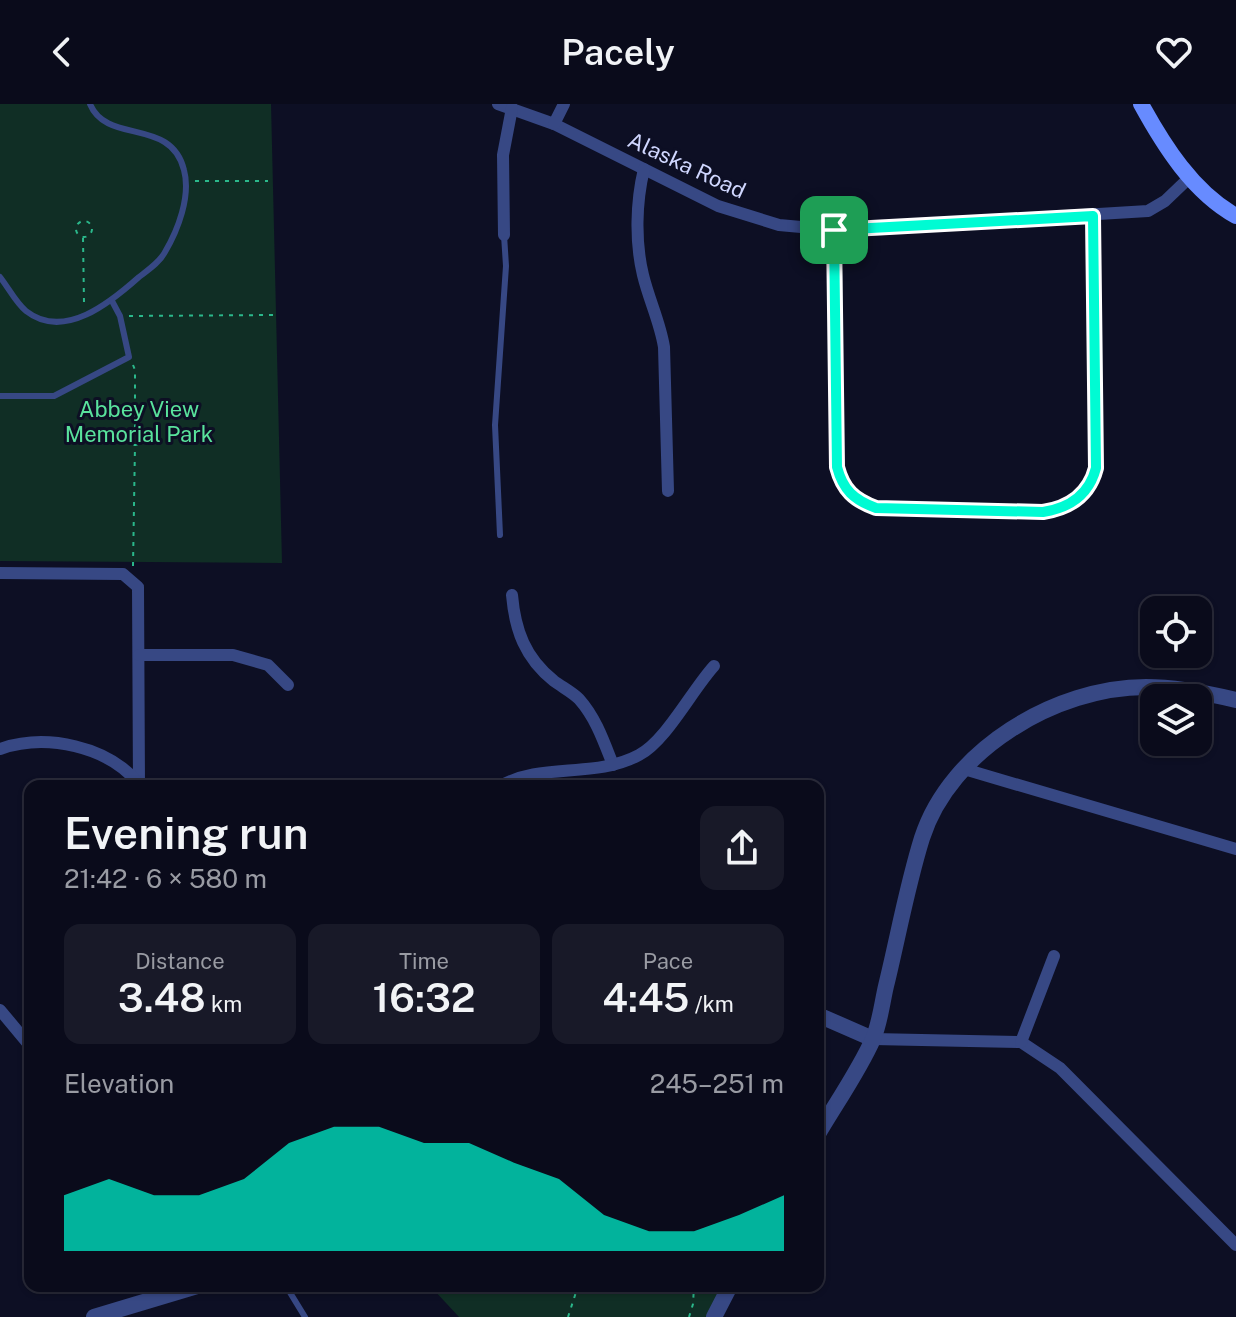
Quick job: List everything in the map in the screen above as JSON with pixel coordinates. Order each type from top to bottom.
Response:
[{"type":"main road","points":[[1141,104],[1189,178],[1214,202],[1236,216]]},
{"type":"street","name":"Alaska Road","points":[[498,104],[554,124],[718,206],[779,225],[834,230],[1148,211],[1165,201],[1189,178]]},
{"type":"street","points":[[554,124],[564,104]]},
{"type":"street","points":[[504,235],[503,155],[512,108]]},
{"type":"street","points":[[644,169],[638,241],[643,276],[660,324],[664,347],[668,491]]},
{"type":"street","points":[[834,230],[837,467],[847,491],[861,503],[876,508],[1043,512],[1068,505],[1085,492],[1096,468],[1093,216]]},
{"type":"street","points":[[0,573],[123,574],[138,587],[139,780]]},
{"type":"street","points":[[512,595],[522,643],[536,666],[578,698],[595,721],[613,765]]},
{"type":"street","points":[[139,655],[233,655],[268,665],[288,685]]},
{"type":"street","points":[[512,780],[539,774],[584,771],[640,755],[657,742],[714,666]]},
{"type":"street","points":[[824,1124],[873,1039],[922,836],[942,795],[964,769],[991,745],[1036,716],[1077,699],[1107,691],[1145,687],[1184,689],[1236,700]]},
{"type":"street","points":[[0,749],[22,743],[54,742],[77,747],[103,755],[125,767],[135,780]]},
{"type":"street","points":[[964,769],[1236,849]]},
{"type":"street","points":[[1021,1042],[1054,956]]},
{"type":"street","points":[[0,1010],[24,1039]]},
{"type":"street","points":[[824,1018],[873,1039],[1021,1042],[1060,1068],[1231,1240],[1236,1224]]},
{"type":"street","points":[[98,1316],[177,1292]]},
{"type":"street","points":[[714,1317],[727,1292]]},
{"type":"lane","points":[[0,277],[25,311],[41,318],[63,321],[84,316],[112,301],[164,255],[183,207],[184,168],[168,143],[152,135],[113,126],[93,111],[90,104]]},
{"type":"lane","points":[[500,535],[495,425],[506,266],[504,235]]},
{"type":"lane","points":[[0,396],[54,396],[129,357],[120,316],[112,301]]},
{"type":"lane","points":[[290,1292],[305,1317]]},
{"type":"path","points":[[186,181],[268,181]]},
{"type":"path","points":[[83,238],[92,232],[86,221],[76,228],[83,238],[84,316]]},
{"type":"path","points":[[120,316],[273,315]]},
{"type":"path","points":[[129,357],[135,370],[135,428],[127,435],[130,443],[135,445]]},
{"type":"path","points":[[135,428],[142,431],[144,436],[135,445]]},
{"type":"path","points":[[131,579],[135,549],[135,445]]},
{"type":"path","points":[[568,1317],[576,1292]]},
{"type":"path","points":[[689,1317],[694,1292]]},
{"type":"green space","name":"Abbey View Memorial Park","points":[[0,104],[271,104],[282,563],[0,561]]},
{"type":"green space","points":[[436,1292],[721,1292],[708,1317],[459,1317]]},
{"type":"route","points":[[1093,216],[1096,468],[1085,492],[1068,505],[1043,512],[876,508],[861,503],[847,491],[837,467],[834,230],[1093,216]]}]
